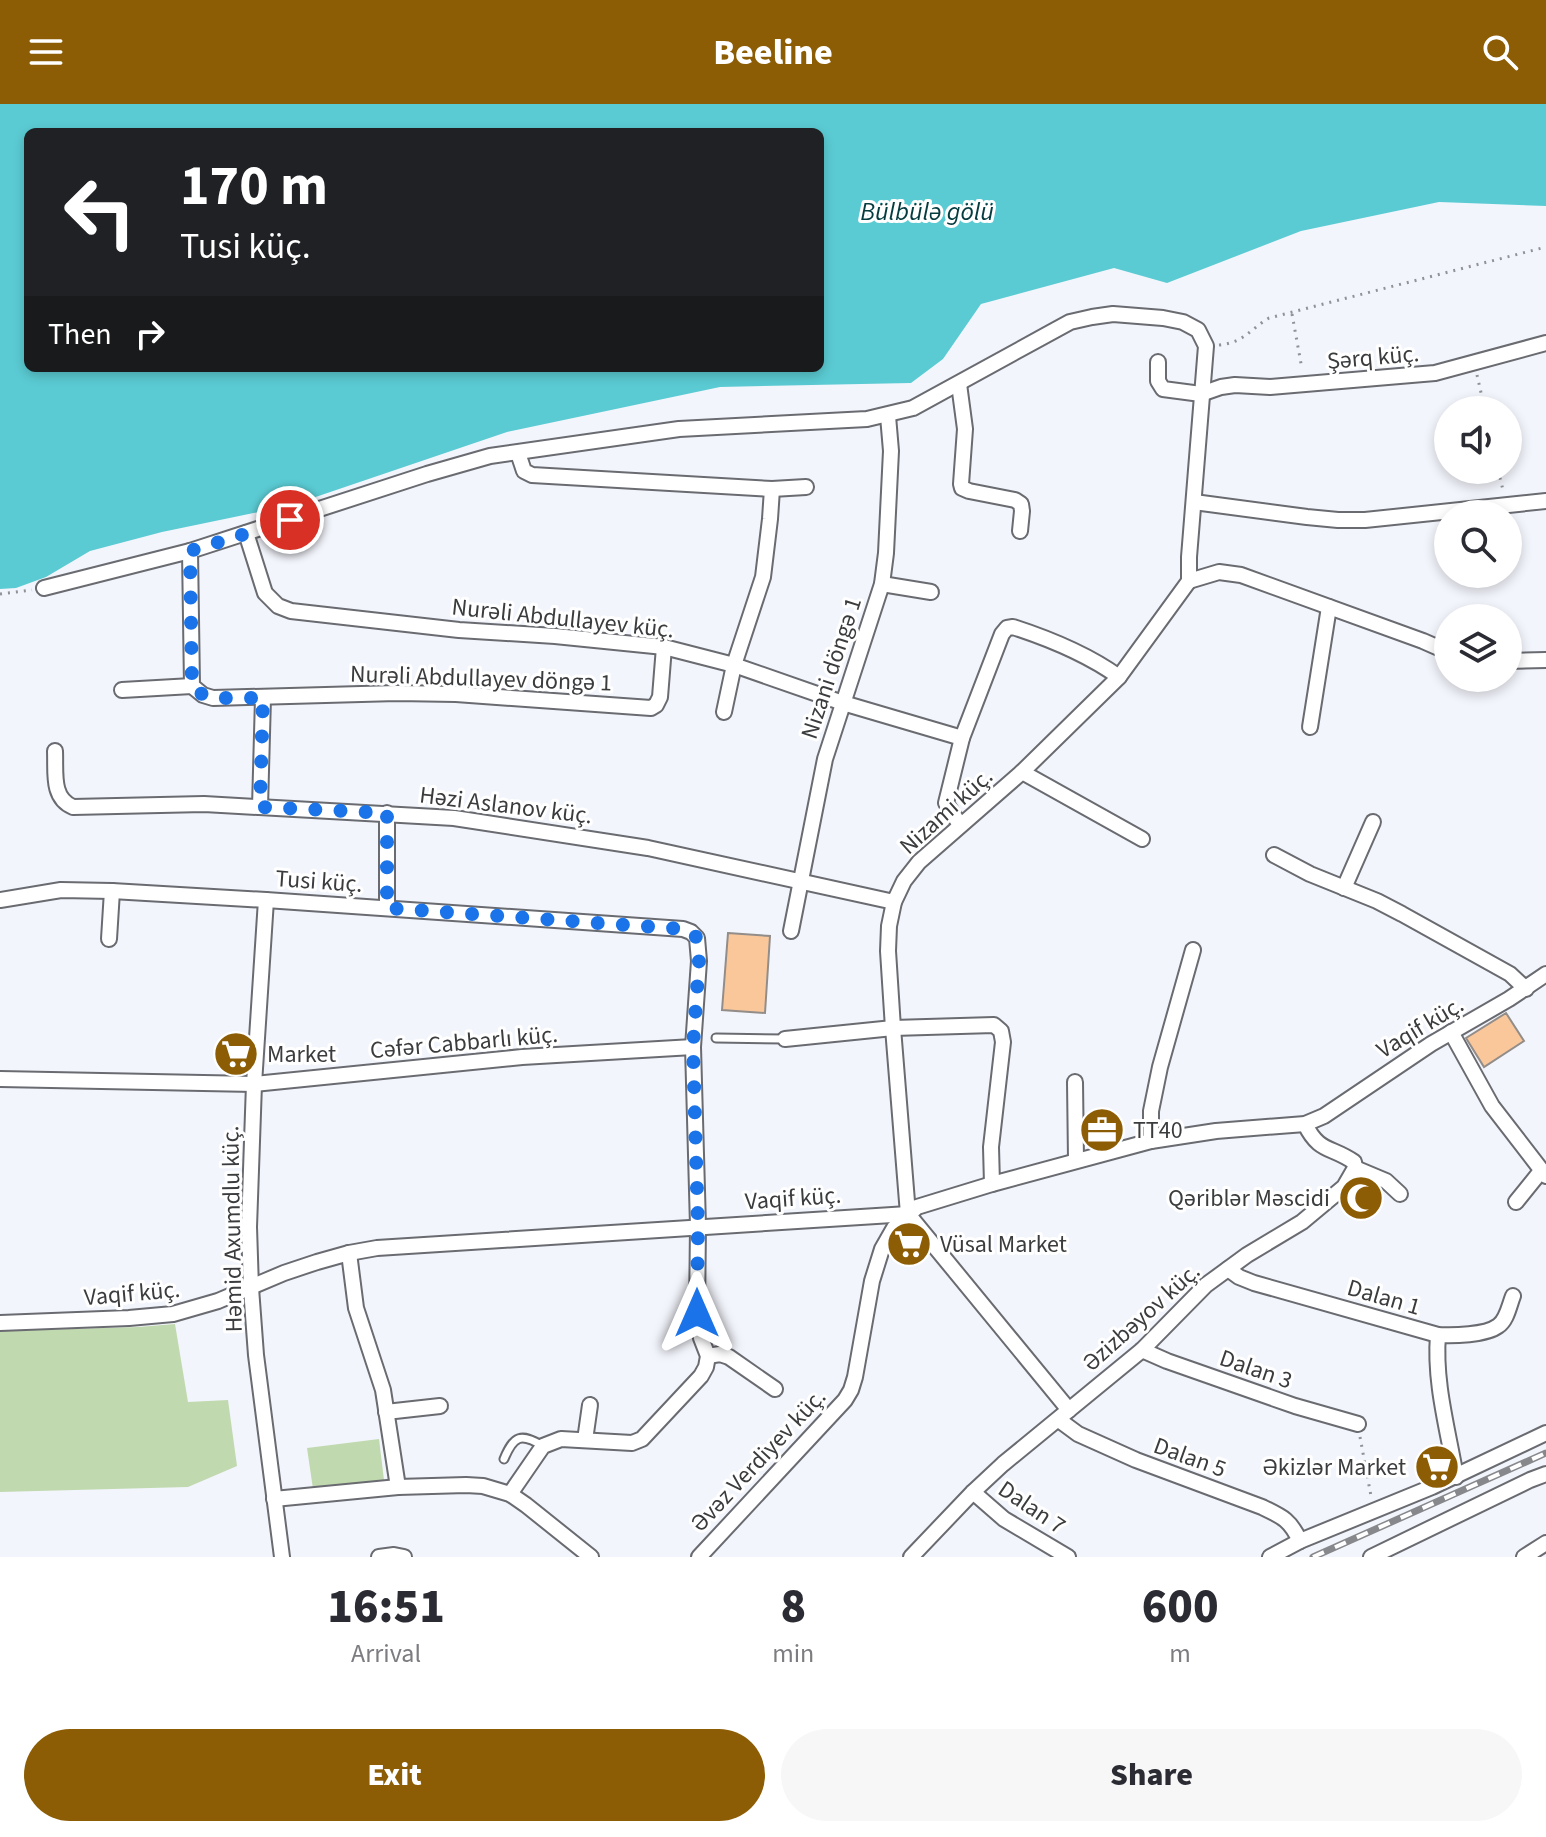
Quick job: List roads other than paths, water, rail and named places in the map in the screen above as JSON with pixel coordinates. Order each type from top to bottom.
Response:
[{"type":"street","points":[[44,588],[190,551],[490,456],[679,429],[888,416],[913,408],[1070,322],[1113,314],[1183,322],[1198,330],[1206,346],[1189,581],[1219,572],[1241,575],[1434,646]]},
{"type":"street","name":"Şərq küç.","points":[[1201,394],[1235,385],[1305,385],[1435,373],[1546,343]]},
{"type":"street","points":[[1158,362],[1158,381],[1163,389],[1201,394]]},
{"type":"street","points":[[959,384],[965,429],[962,488],[1021,504],[1020,531]]},
{"type":"street","name":"Nizani döngə 1","points":[[791,931],[825,759],[882,584],[891,451],[888,416]]},
{"type":"street","points":[[518,453],[524,471],[532,475],[772,489],[806,487]]},
{"type":"street","points":[[724,712],[734,665],[763,577],[772,489]]},
{"type":"street","points":[[1194,502],[1338,520],[1365,520],[1546,501]]},
{"type":"street","name":"Nurəli Abdullayev küç.","points":[[246,533],[265,593],[278,606],[291,611],[459,630],[664,647],[734,665],[843,703],[962,738]]},
{"type":"street","points":[[122,690],[192,686],[190,551]]},
{"type":"street","name":"Nizami küç.","points":[[908,1214],[888,951],[894,902],[904,881],[919,862],[1022,772],[1119,677],[1189,581]]},
{"type":"street","points":[[882,584],[931,592]]},
{"type":"street","points":[[1310,727],[1329,607]]},
{"type":"street","points":[[960,825],[946,803],[962,738],[1007,628],[1013,627],[1070,649],[1100,663],[1119,677]]},
{"type":"street","name":"Nurəli Abdullayev döngə 1","points":[[192,686],[213,698],[456,694],[651,708],[660,697],[664,647]]},
{"type":"street","points":[[1522,661],[1546,660]]},
{"type":"street","points":[[260,807],[263,698]]},
{"type":"street","name":"Həzi Aslanov küç.","points":[[55,751],[58,795],[64,803],[73,807],[204,804],[454,818],[616,842],[894,902]]},
{"type":"street","points":[[1022,772],[1142,839]]},
{"type":"street","points":[[387,813],[387,908]]},
{"type":"street","points":[[1344,888],[1373,822]]},
{"type":"street","points":[[1274,855],[1310,874],[1377,901],[1510,974],[1526,989]]},
{"type":"street","name":"Tusi küç.","points":[[0,900],[61,890],[112,891],[683,929],[697,938],[699,961],[693,1047]]},
{"type":"street","points":[[109,939],[112,891]]},
{"type":"street","name":"Həmid Axumdlu küç.","points":[[266,900],[254,1084],[249,1227],[256,1355],[282,1557]]},
{"type":"street","points":[[1151,1141],[1151,1111],[1160,1067],[1193,950]]},
{"type":"street","name":"Vaqif küç.","points":[[0,1323],[173,1314],[218,1301],[284,1273],[349,1253],[377,1248],[908,1214],[925,1204],[1151,1141],[1216,1131],[1305,1124],[1324,1116],[1393,1068],[1546,974]]},
{"type":"street","points":[[785,1039],[893,1028],[994,1025],[1001,1031],[1003,1042],[991,1147],[992,1184]]},
{"type":"street","points":[[1451,1032],[1492,1106],[1543,1174],[1516,1202]]},
{"type":"street","points":[[510,1494],[543,1446],[561,1439],[632,1443],[642,1439],[706,1367],[708,1356],[697,1313],[693,1047]]},
{"type":"street","name":"Cəfər Cabbarlı küç.","points":[[0,1079],[254,1084],[522,1057],[693,1047]]},
{"type":"street","points":[[1075,1082],[1076,1160]]},
{"type":"street","points":[[1305,1124],[1317,1143],[1349,1158],[1355,1168],[1386,1181],[1400,1194]]},
{"type":"street","name":"Əzizbəyov küç.","points":[[911,1557],[1003,1464],[1142,1350],[1206,1285],[1302,1222],[1344,1187],[1355,1168]]},
{"type":"street","points":[[908,1214],[1064,1415]]},
{"type":"street","name":"Əvəz Verdiyev küç.","points":[[699,1557],[845,1400],[855,1377],[877,1262],[894,1228],[908,1214]]},
{"type":"street","points":[[349,1253],[356,1308],[383,1390],[398,1487]]},
{"type":"street","name":"Dalan 1","points":[[1228,1269],[1254,1283],[1438,1335],[1453,1336],[1490,1330],[1500,1325],[1513,1296]]},
{"type":"street","points":[[1438,1335],[1438,1376],[1456,1477]]},
{"type":"street","name":"Dalan 3","points":[[1142,1350],[1266,1396],[1358,1424]]},
{"type":"street","points":[[708,1356],[720,1354],[729,1357],[775,1389]]},
{"type":"street","points":[[585,1440],[590,1405]]},
{"type":"street","points":[[386,1412],[440,1406]]},
{"type":"street","name":"Dalan 5","points":[[1064,1415],[1078,1434],[1136,1460],[1272,1511],[1293,1526],[1300,1541]]},
{"type":"street","points":[[1270,1557],[1300,1541],[1456,1477],[1546,1433]]},
{"type":"street","points":[[1371,1557],[1546,1474]]},
{"type":"street","points":[[274,1499],[398,1487],[466,1485],[496,1489],[526,1505],[591,1557]]},
{"type":"street","name":"Dalan 7","points":[[973,1492],[1004,1519],[1068,1557]]},
{"type":"street","points":[[1524,1557],[1546,1543]]},
{"type":"street","points":[[379,1557],[404,1557]]},
{"type":"lane","points":[[716,1038],[785,1039]]},
{"type":"lane","points":[[504,1459],[515,1440],[521,1437],[543,1446]]},
{"type":"water","name":"Bülbülə gölü","points":[[0,104],[1546,104],[1546,206],[1439,202],[1301,231],[1167,283],[1114,268],[981,304],[943,359],[911,383],[720,387],[507,432],[292,505],[162,532],[90,551],[46,577],[16,588],[0,589]]},
{"type":"railway","points":[[1313,1557],[1546,1453]]},
{"type":"place","name":"Market","points":[[236,1054]]},
{"type":"place","name":"TT40","points":[[1102,1130]]},
{"type":"place","name":"Qəriblər Məscidi","points":[[1361,1198]]},
{"type":"place","name":"Vüsal Market","points":[[909,1244]]},
{"type":"place","name":"Əkizlər Market","points":[[1437,1467]]}]
